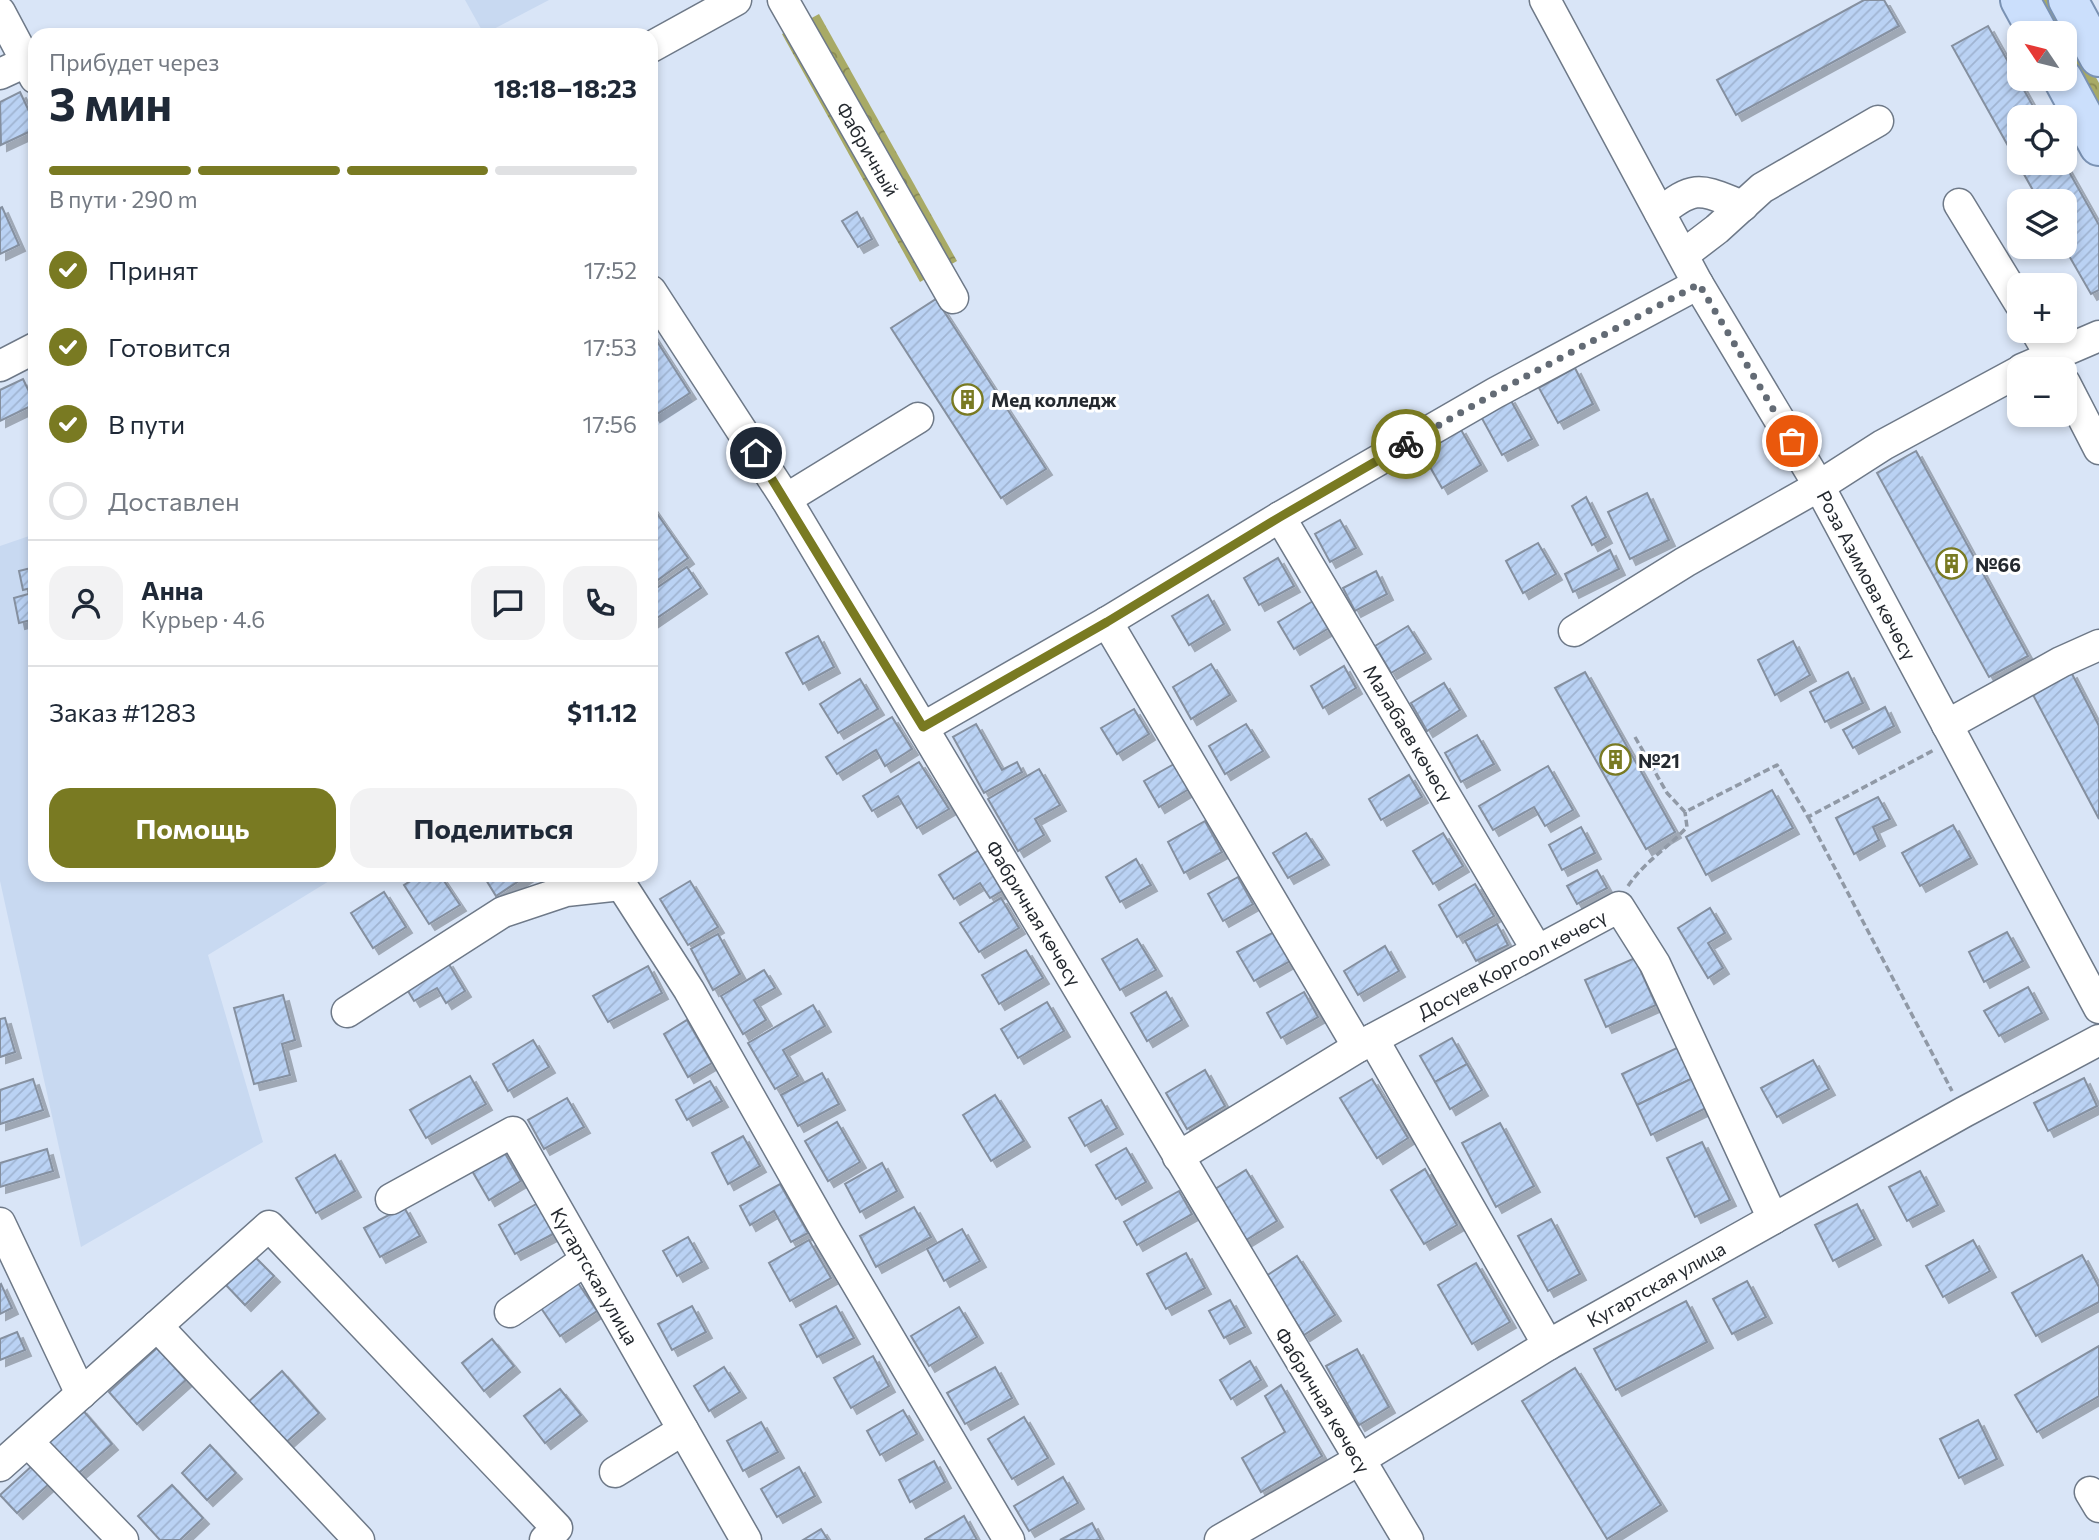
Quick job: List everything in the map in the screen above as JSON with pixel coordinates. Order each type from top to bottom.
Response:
[{"type":"main road","points":[[2020,0],[2031,21]]},
{"type":"main road","points":[[2068,0],[2099,57]]},
{"type":"main road","points":[[2069,91],[2099,146]]},
{"type":"street","points":[[658,43],[736,0]]},
{"type":"street","name":"Фабричный","points":[[783,0],[953,298]]},
{"type":"street","name":"Роза Азимова көчөсү","points":[[1545,0],[1699,284],[1819,486],[2099,1007]]},
{"type":"street","points":[[0,12],[20,71]]},
{"type":"street","points":[[1683,255],[1762,188],[1878,121]]},
{"type":"street","points":[[1660,213],[1681,196],[1695,192],[1708,193],[1743,206]]},
{"type":"street","points":[[1959,204],[2007,283]]},
{"type":"street","points":[[923,727],[1107,622],[1280,517],[1495,393],[1699,284]]},
{"type":"street","name":"Фабричная көчөсү","points":[[658,302],[786,499],[1408,1540]]},
{"type":"street","points":[[2065,357],[2099,336]]},
{"type":"street","points":[[0,366],[28,352]]},
{"type":"street","points":[[1574,631],[1685,562],[1819,486],[1883,445],[2007,378]]},
{"type":"street","points":[[2077,406],[2099,449]]},
{"type":"street","points":[[786,499],[918,418]]},
{"type":"street","name":"Малабаев көчөсү","points":[[1280,517],[1537,950]]},
{"type":"street","points":[[1107,622],[1548,1345]]},
{"type":"street","points":[[1951,732],[2061,662],[2099,645]]},
{"type":"street","points":[[347,1012],[503,912],[566,891],[609,882]]},
{"type":"street","points":[[619,882],[689,990],[827,1233],[1009,1540]]},
{"type":"street","name":"Досуев Коргоол көчөсү","points":[[1178,1157],[1366,1043],[1619,907],[1655,964],[1773,1219]]},
{"type":"street","name":"Кугартская улица","points":[[1220,1540],[1359,1460],[1548,1345],[1964,1112],[2099,1040]]},
{"type":"street","name":"Кугартская улица","points":[[391,1199],[513,1132],[746,1540]]},
{"type":"street","points":[[0,1223],[81,1394]]},
{"type":"street","points":[[0,1466],[269,1226],[557,1528],[545,1540]]},
{"type":"street","points":[[510,1312],[586,1260]]},
{"type":"street","points":[[157,1326],[359,1540]]},
{"type":"street","points":[[615,1472],[683,1430]]},
{"type":"street","points":[[27,1442],[123,1540]]},
{"type":"path","points":[[1808,817],[1951,732]]},
{"type":"path","points":[[1619,907],[1626,889],[1638,871],[1675,841],[1687,827],[1685,812],[1667,793],[1635,737]]},
{"type":"path","points":[[1685,812],[1777,765],[1808,817],[1964,1112]]},
{"type":"shaded area","points":[[465,0],[549,0],[495,28],[481,28]]},
{"type":"shaded area","points":[[658,347],[693,402],[658,425]]},
{"type":"shaded area","points":[[28,536],[28,882],[328,882],[208,955],[263,1142],[81,1247],[0,881],[0,546]]},
{"type":"green space","points":[[2038,0],[2053,0],[2065,21],[2048,21]]},
{"type":"green space","points":[[819,14],[957,261],[920,282],[782,34]]},
{"type":"green space","points":[[2077,43],[2099,83],[2099,117],[2077,77]]},
{"type":"building","points":[[1864,0],[1884,0],[1899,26],[1736,115],[1717,80]]},
{"type":"building","points":[[1988,26],[2007,60],[2007,91],[2024,91],[2032,105],[2007,105],[2007,144],[1952,46]]},
{"type":"building","points":[[20,92],[28,109],[28,132],[1,145],[0,102]]},
{"type":"building","points":[[2024,175],[2071,175],[2099,225],[2099,290],[2091,294],[2071,259],[2077,259],[2077,189],[2032,189]]},
{"type":"building","points":[[2,207],[19,245],[0,254],[0,208]]},
{"type":"building","points":[[857,212],[872,239],[858,247],[842,221]]},
{"type":"building","name":"Мед колледж","points":[[936,299],[1046,469],[1001,498],[891,328]]},
{"type":"building","points":[[658,343],[690,393],[658,413]]},
{"type":"building","points":[[1575,368],[1593,404],[1558,423],[1539,388]]},
{"type":"building","points":[[23,379],[28,389],[28,407],[0,421],[0,390]]},
{"type":"building","points":[[1509,397],[1532,439],[1502,455],[1479,413]]},
{"type":"building","points":[[1460,428],[1481,465],[1442,488],[1421,451]]},
{"type":"building","name":"№66","points":[[1916,451],[2028,656],[1989,677],[1877,473]]},
{"type":"building","points":[[1647,493],[1669,540],[1630,559],[1608,512]]},
{"type":"building","points":[[1586,497],[1606,537],[1592,545],[1572,506]]},
{"type":"building","points":[[658,515],[688,558],[658,580]]},
{"type":"building","points":[[1340,520],[1356,548],[1330,562],[1315,534]]},
{"type":"building","points":[[1538,543],[1556,574],[1523,593],[1506,561]]},
{"type":"building","points":[[1610,550],[1619,569],[1573,592],[1565,574]]},
{"type":"building","points":[[1278,558],[1294,586],[1259,605],[1244,578]]},
{"type":"building","points":[[687,567],[701,588],[658,617],[658,587]]},
{"type":"building","points":[[28,569],[28,589],[23,590],[19,571]]},
{"type":"building","points":[[1376,571],[1387,594],[1355,611],[1343,588]]},
{"type":"building","points":[[28,594],[28,621],[19,623],[14,598]]},
{"type":"building","points":[[1208,595],[1224,624],[1189,645],[1172,616]]},
{"type":"building","points":[[1313,601],[1329,628],[1294,649],[1278,622]]},
{"type":"building","points":[[1408,626],[1425,653],[1391,673],[1375,646]]},
{"type":"building","points":[[818,636],[834,667],[803,684],[786,653]]},
{"type":"building","points":[[1793,641],[1810,675],[1775,695],[1758,660]]},
{"type":"building","points":[[1211,664],[1230,695],[1191,719],[1173,687]]},
{"type":"building","points":[[1344,666],[1356,688],[1323,708],[1311,686]]},
{"type":"building","name":"№21","points":[[1585,672],[1675,832],[1646,849],[1555,688]]},
{"type":"building","points":[[1848,672],[1863,703],[1825,722],[1810,692]]},
{"type":"building","points":[[2071,672],[2099,726],[2099,819],[2032,693]]},
{"type":"building","points":[[860,679],[878,709],[838,733],[820,704]]},
{"type":"building","points":[[1444,683],[1460,710],[1427,731],[1411,703]]},
{"type":"building","points":[[1885,707],[1894,726],[1853,748],[1843,730]]},
{"type":"building","points":[[1134,709],[1149,734],[1117,754],[1101,728]]},
{"type":"building","points":[[892,717],[912,749],[885,766],[876,750],[837,774],[826,757]]},
{"type":"building","points":[[976,724],[1002,770],[1017,762],[1022,772],[984,793],[953,737]]},
{"type":"building","points":[[1246,724],[1263,751],[1225,774],[1209,746]]},
{"type":"building","points":[[1477,735],[1494,764],[1461,782],[1445,753]]},
{"type":"building","points":[[919,762],[949,809],[917,828],[898,796],[872,811],[863,796]]},
{"type":"building","points":[[1174,764],[1189,789],[1159,807],[1144,781]]},
{"type":"building","points":[[1548,766],[1573,810],[1545,826],[1534,807],[1493,830],[1479,806]]},
{"type":"building","points":[[1039,769],[1060,805],[1035,819],[1044,835],[1018,851],[988,799]]},
{"type":"building","points":[[1409,775],[1422,797],[1381,820],[1369,799]]},
{"type":"building","points":[[1772,790],[1793,828],[1706,875],[1686,837]]},
{"type":"building","points":[[1878,797],[1890,819],[1873,827],[1879,840],[1854,854],[1836,818]]},
{"type":"building","points":[[1205,821],[1222,852],[1184,873],[1168,842]]},
{"type":"building","points":[[1953,825],[1971,858],[1920,886],[1902,853]]},
{"type":"building","points":[[1581,827],[1595,853],[1562,870],[1549,845]]},
{"type":"building","points":[[1306,833],[1323,859],[1288,878],[1273,853]]},
{"type":"building","points":[[1443,833],[1463,866],[1433,884],[1413,851]]},
{"type":"building","points":[[979,850],[1004,890],[990,898],[980,883],[954,899],[939,875]]},
{"type":"building","points":[[1136,859],[1151,885],[1120,902],[1106,877]]},
{"type":"building","points":[[1597,870],[1607,888],[1577,904],[1567,886]]},
{"type":"building","points":[[1238,877],[1253,904],[1223,921],[1208,894]]},
{"type":"building","points":[[690,881],[718,927],[688,945],[660,899]]},
{"type":"building","points":[[409,882],[445,882],[460,905],[429,924],[404,885]]},
{"type":"building","points":[[487,882],[517,882],[496,896]]},
{"type":"building","points":[[1475,884],[1494,916],[1457,937],[1439,905]]},
{"type":"building","points":[[384,892],[406,927],[373,948],[351,913]]},
{"type":"building","points":[[1001,898],[1019,928],[979,952],[960,923]]},
{"type":"building","points":[[1710,908],[1725,933],[1708,943],[1723,968],[1708,978],[1678,928]]},
{"type":"building","points":[[1497,924],[1508,945],[1476,961],[1465,941]]},
{"type":"building","points":[[1274,932],[1290,961],[1254,981],[1237,952]]},
{"type":"building","points":[[2007,932],[2023,961],[1984,982],[1969,952]]},
{"type":"building","points":[[718,934],[740,974],[713,990],[691,949]]},
{"type":"building","points":[[1137,939],[1156,970],[1120,990],[1102,959]]},
{"type":"building","points":[[1385,946],[1399,971],[1358,995],[1344,971]]},
{"type":"building","points":[[1026,950],[1043,978],[999,1004],[982,975]]},
{"type":"building","points":[[1635,958],[1656,1005],[1606,1027],[1585,980]]},
{"type":"building","points":[[447,961],[465,991],[446,1003],[437,988],[414,1001],[405,986]]},
{"type":"building","points":[[648,966],[662,993],[608,1022],[593,996]]},
{"type":"building","points":[[764,970],[775,988],[754,1000],[766,1020],[743,1034],[721,996]]},
{"type":"building","points":[[2028,987],[2042,1013],[1999,1036],[1984,1011]]},
{"type":"building","points":[[1166,992],[1182,1020],[1147,1041],[1131,1013]]},
{"type":"building","points":[[1304,992],[1318,1017],[1281,1038],[1267,1013]]},
{"type":"building","points":[[283,995],[295,1040],[282,1044],[290,1075],[254,1084],[234,1008]]},
{"type":"building","points":[[1047,1002],[1064,1031],[1018,1058],[1001,1029]]},
{"type":"building","points":[[813,1005],[825,1026],[783,1050],[798,1076],[775,1089],[748,1043]]},
{"type":"building","points":[[5,1018],[15,1052],[0,1057],[0,1019]]},
{"type":"building","points":[[687,1020],[712,1063],[688,1077],[664,1034]]},
{"type":"building","points":[[1452,1038],[1467,1064],[1435,1082],[1420,1056]]},
{"type":"building","points":[[533,1040],[549,1067],[508,1091],[493,1064]]},
{"type":"building","points":[[1681,1046],[1695,1077],[1637,1105],[1622,1074]]},
{"type":"building","points":[[1813,1060],[1829,1089],[1777,1117],[1761,1088]]},
{"type":"building","points":[[1467,1064],[1482,1090],[1450,1109],[1435,1082]]},
{"type":"building","points":[[1205,1070],[1225,1106],[1187,1129],[1166,1093]]},
{"type":"building","points":[[822,1073],[839,1104],[798,1126],[781,1095]]},
{"type":"building","points":[[470,1076],[486,1104],[426,1138],[410,1110]]},
{"type":"building","points":[[1695,1077],[1710,1106],[1651,1135],[1637,1105]]},
{"type":"building","points":[[2084,1078],[2097,1106],[2048,1131],[2034,1103]]},
{"type":"building","points":[[33,1079],[43,1110],[0,1124],[0,1090]]},
{"type":"building","points":[[1372,1079],[1408,1138],[1377,1158],[1340,1098]]},
{"type":"building","points":[[710,1081],[722,1101],[687,1120],[676,1100]]},
{"type":"building","points":[[995,1095],[1024,1141],[991,1161],[963,1115]]},
{"type":"building","points":[[567,1098],[584,1127],[544,1149],[528,1120]]},
{"type":"building","points":[[1101,1100],[1117,1128],[1085,1146],[1069,1118]]},
{"type":"building","points":[[837,1122],[860,1162],[828,1181],[805,1141]]},
{"type":"building","points":[[1500,1123],[1534,1186],[1496,1207],[1462,1143]]},
{"type":"building","points":[[743,1136],[760,1166],[728,1184],[712,1153]]},
{"type":"building","points":[[1702,1142],[1730,1200],[1695,1217],[1667,1158]]},
{"type":"building","points":[[1126,1148],[1146,1182],[1116,1199],[1096,1165]]},
{"type":"building","points":[[47,1149],[53,1171],[0,1187],[0,1163]]},
{"type":"building","points":[[503,1150],[521,1181],[489,1200],[471,1169]]},
{"type":"building","points":[[335,1155],[355,1191],[316,1213],[296,1178]]},
{"type":"building","points":[[882,1163],[897,1191],[860,1212],[845,1184]]},
{"type":"building","points":[[1425,1169],[1457,1225],[1424,1244],[1391,1190]]},
{"type":"building","points":[[1246,1170],[1277,1221],[1246,1240],[1215,1189]]},
{"type":"building","points":[[1920,1171],[1938,1205],[1907,1221],[1889,1187]]},
{"type":"building","points":[[780,1184],[808,1233],[791,1242],[774,1211],[750,1225],[740,1206]]},
{"type":"building","points":[[1179,1191],[1192,1214],[1137,1245],[1124,1222]]},
{"type":"building","points":[[538,1203],[555,1233],[515,1254],[499,1225]]},
{"type":"building","points":[[1857,1204],[1875,1239],[1833,1261],[1815,1225]]},
{"type":"building","points":[[404,1207],[420,1236],[380,1257],[364,1228]]},
{"type":"building","points":[[914,1207],[931,1237],[876,1267],[860,1236]]},
{"type":"building","points":[[1551,1219],[1580,1274],[1548,1291],[1518,1236]]},
{"type":"building","points":[[962,1229],[980,1261],[944,1281],[927,1249]]},
{"type":"building","points":[[688,1237],[702,1262],[677,1276],[663,1251]]},
{"type":"building","points":[[809,1240],[831,1278],[790,1301],[769,1263]]},
{"type":"building","points":[[1973,1240],[1990,1271],[1943,1297],[1926,1266]]},
{"type":"building","points":[[1186,1253],[1205,1288],[1166,1309],[1147,1274]]},
{"type":"building","points":[[253,1255],[274,1276],[245,1305],[224,1283]]},
{"type":"building","points":[[2082,1255],[2099,1287],[2099,1302],[2036,1336],[2012,1293]]},
{"type":"building","points":[[1297,1256],[1335,1315],[1304,1335],[1266,1276]]},
{"type":"building","points":[[1476,1263],[1510,1322],[1472,1344],[1438,1285]]},
{"type":"building","points":[[1747,1281],[1766,1317],[1732,1334],[1713,1299]]},
{"type":"building","points":[[578,1283],[597,1311],[560,1336],[541,1308]]},
{"type":"building","points":[[0,1285],[12,1308],[0,1314]]},
{"type":"building","points":[[1230,1300],[1245,1327],[1224,1338],[1209,1311]]},
{"type":"building","points":[[1686,1301],[1707,1342],[1616,1390],[1594,1349]]},
{"type":"building","points":[[692,1306],[706,1332],[672,1350],[658,1324]]},
{"type":"building","points":[[836,1306],[854,1338],[817,1357],[800,1325]]},
{"type":"building","points":[[959,1307],[977,1337],[929,1366],[911,1336]]},
{"type":"building","points":[[17,1332],[25,1350],[0,1360],[0,1339]]},
{"type":"building","points":[[492,1339],[514,1366],[484,1391],[462,1363]]},
{"type":"building","points":[[2099,1346],[2099,1396],[2037,1432],[2015,1395]]},
{"type":"building","points":[[157,1348],[186,1380],[137,1424],[109,1392]]},
{"type":"building","points":[[1357,1349],[1389,1407],[1359,1425],[1326,1366]]},
{"type":"building","points":[[873,1356],[889,1386],[851,1408],[834,1378]]},
{"type":"building","points":[[1250,1361],[1261,1380],[1231,1399],[1220,1380]]},
{"type":"building","points":[[724,1367],[740,1392],[709,1411],[694,1386]]},
{"type":"building","points":[[995,1367],[1012,1398],[965,1424],[947,1393]]},
{"type":"building","points":[[1575,1368],[1661,1505],[1607,1539],[1522,1401]]},
{"type":"building","points":[[282,1371],[319,1413],[283,1445],[246,1404]]},
{"type":"building","points":[[1281,1385],[1322,1456],[1261,1492],[1242,1458],[1285,1432],[1265,1396]]},
{"type":"building","points":[[560,1389],[581,1415],[545,1443],[524,1416]]},
{"type":"building","points":[[81,1408],[112,1444],[74,1477],[43,1441]]},
{"type":"building","points":[[903,1410],[917,1434],[880,1455],[867,1431]]},
{"type":"building","points":[[1024,1417],[1048,1458],[1012,1479],[988,1439]]},
{"type":"building","points":[[1978,1420],[1997,1459],[1959,1478],[1940,1439]]},
{"type":"building","points":[[761,1422],[778,1452],[743,1471],[727,1441]]},
{"type":"building","points":[[210,1445],[236,1473],[207,1500],[182,1473]]},
{"type":"building","points":[[934,1461],[945,1482],[910,1502],[899,1480]]},
{"type":"building","points":[[33,1465],[50,1483],[17,1513],[0,1495]]},
{"type":"building","points":[[799,1467],[815,1496],[777,1517],[761,1489]]},
{"type":"building","points":[[1063,1477],[1078,1503],[1029,1531],[1014,1506]]},
{"type":"building","points":[[172,1485],[203,1518],[180,1540],[160,1540],[138,1516]]},
{"type":"building","points":[[964,1516],[977,1540],[925,1540],[925,1539]]},
{"type":"building","points":[[1092,1523],[1101,1540],[1060,1540]]},
{"type":"building","points":[[821,1529],[828,1540],[803,1540]]},
{"type":"way so far","points":[[1406,444],[1495,393],[1699,284],[1792,441]]},
{"type":"place","name":"Мед колледж","points":[[968,399]]},
{"type":"place","name":"№66","points":[[1952,564]]},
{"type":"place","name":"№21","points":[[1615,760]]},
{"type":"route","points":[[756,453],[923,727],[1107,622],[1406,444]]}]
